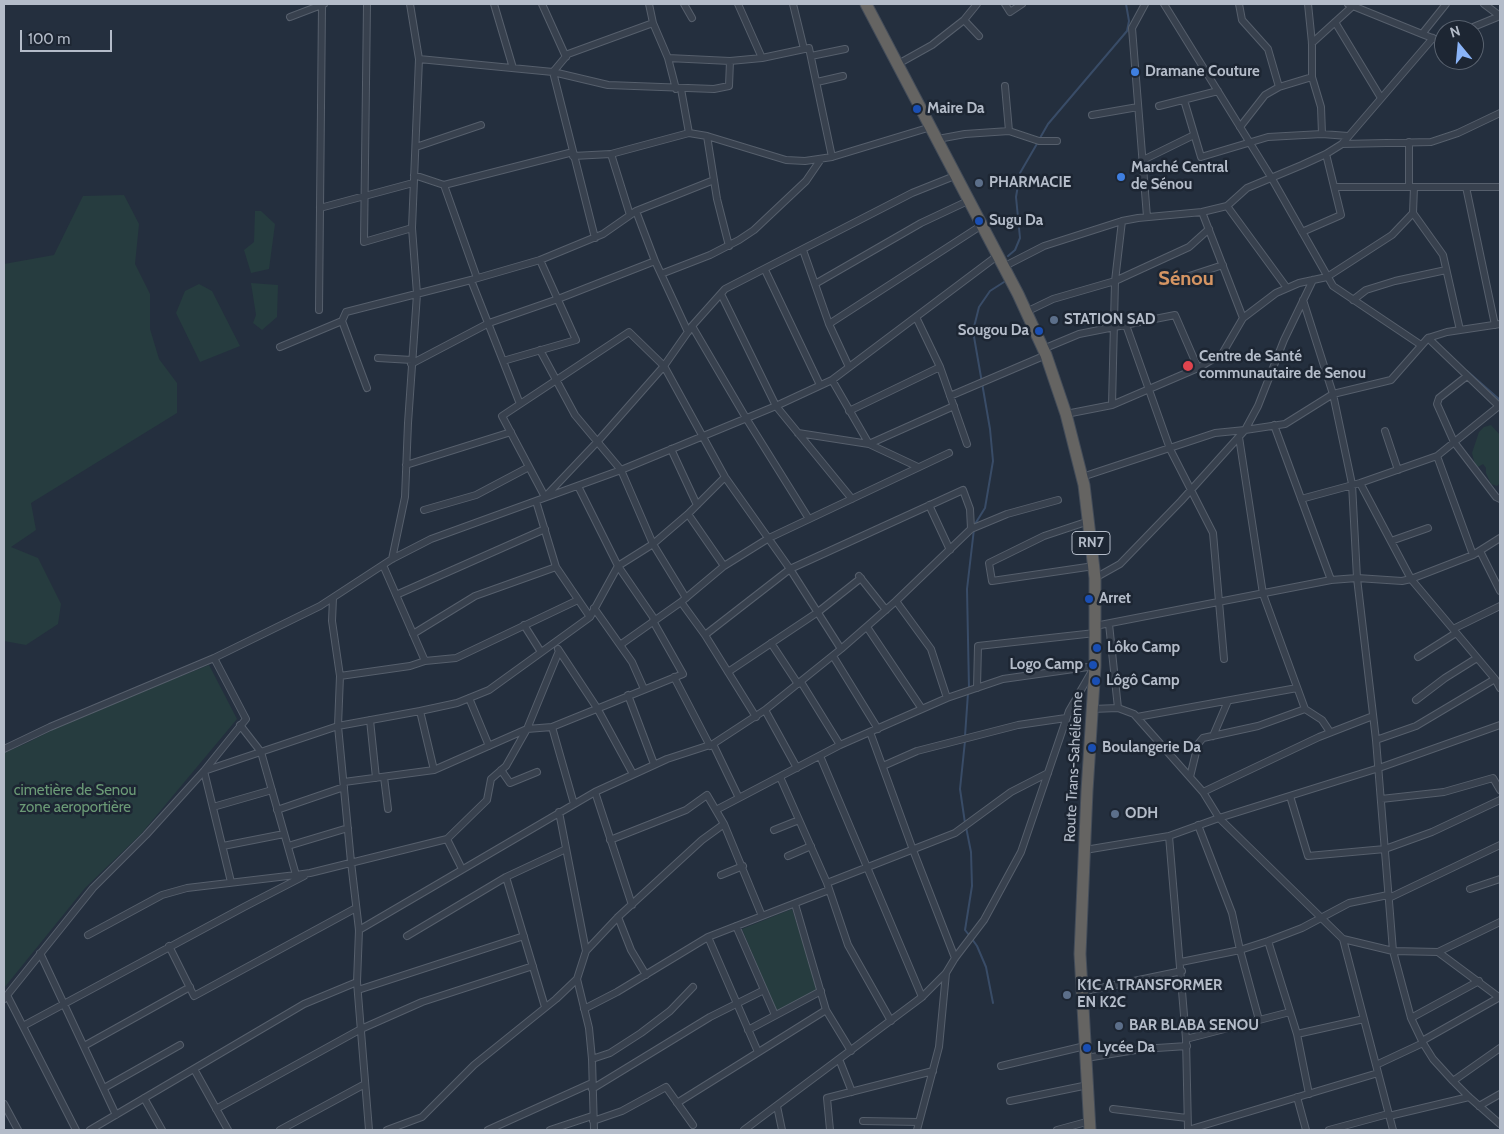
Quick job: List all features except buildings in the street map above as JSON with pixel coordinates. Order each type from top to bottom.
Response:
[{"type":"highway","name":"Route Trans-Sahélienne","points":[[866,4],[970,200],[1026,312],[1044,352],[1066,414],[1082,477],[1095,578],[1095,666],[1080,954],[1090,1126]]},
{"type":"street","points":[[290,17],[324,4],[318,310]]},
{"type":"street","points":[[367,4],[364,242],[412,228]]},
{"type":"street","points":[[392,560],[405,497],[417,294],[412,228],[418,59],[410,4]]},
{"type":"street","points":[[494,4],[513,68]]},
{"type":"street","points":[[542,4],[566,57]]},
{"type":"street","points":[[649,4],[678,89],[689,133]]},
{"type":"street","points":[[684,4],[692,18]]},
{"type":"street","points":[[738,4],[762,58]]},
{"type":"street","points":[[793,4],[804,49]]},
{"type":"street","points":[[898,64],[932,46],[964,20],[977,4]]},
{"type":"street","points":[[1005,4],[1010,12],[1022,4]]},
{"type":"street","points":[[1145,4],[1132,28],[1147,217]]},
{"type":"street","points":[[1164,4],[1271,177],[1333,286],[1421,345]]},
{"type":"street","points":[[1239,4],[1242,20],[1268,50],[1279,87]]},
{"type":"street","points":[[1308,4],[1312,43],[1312,78],[1321,107],[1322,134]]},
{"type":"street","points":[[1003,266],[1044,246],[1122,221],[1202,212],[1227,206],[1247,188],[1302,166],[1326,154],[1342,144],[1433,38],[1352,4],[1312,43]]},
{"type":"street","points":[[1422,34],[1446,4]]},
{"type":"street","points":[[1484,4],[1500,16]]},
{"type":"street","points":[[1484,23],[1500,16]]},
{"type":"street","points":[[964,20],[979,36]]},
{"type":"street","points":[[553,72],[568,54],[654,22]]},
{"type":"street","points":[[1335,22],[1381,98]]},
{"type":"street","points":[[668,58],[730,62],[762,58],[809,48],[832,157]]},
{"type":"street","points":[[811,56],[845,49]]},
{"type":"street","points":[[418,59],[553,72],[608,85],[678,89],[714,89],[729,86],[730,62]]},
{"type":"street","points":[[553,72],[594,238]]},
{"type":"street","points":[[816,82],[843,76]]},
{"type":"street","points":[[1240,127],[1265,95],[1279,87],[1312,78]]},
{"type":"street","points":[[1005,86],[1009,131]]},
{"type":"street","points":[[1159,106],[1218,91]]},
{"type":"street","points":[[1184,100],[1201,157],[1268,136],[1322,134],[1348,136]]},
{"type":"street","points":[[1092,115],[1138,107]]},
{"type":"street","points":[[1342,144],[1431,142],[1458,133],[1500,113]]},
{"type":"street","points":[[416,147],[480,125]]},
{"type":"street","points":[[414,175],[444,185],[573,154],[611,154],[689,133],[707,136],[786,160],[805,162],[832,157],[931,127]]},
{"type":"street","points":[[938,139],[965,134],[1009,131],[1039,141],[1058,142]]},
{"type":"street","points":[[1143,160],[1194,135]]},
{"type":"street","points":[[707,136],[722,224],[729,246]]},
{"type":"street","points":[[1409,142],[1413,213],[1442,255],[1460,330]]},
{"type":"street","points":[[611,154],[630,215]]},
{"type":"street","points":[[1302,232],[1341,215],[1326,154]]},
{"type":"street","points":[[662,274],[729,246],[754,230],[806,180],[821,159]]},
{"type":"street","points":[[545,497],[598,441],[664,366],[692,326],[725,289],[912,193],[957,175]]},
{"type":"street","points":[[280,347],[342,321],[346,312],[540,260],[603,234],[636,211],[714,180]]},
{"type":"street","points":[[320,208],[413,183]]},
{"type":"street","points":[[444,185],[488,323],[520,404]]},
{"type":"street","points":[[1335,187],[1500,188]]},
{"type":"street","points":[[1082,477],[1215,433],[1285,424],[1333,394],[1391,380],[1428,338],[1460,330],[1498,324],[1466,187]]},
{"type":"street","points":[[816,284],[921,223],[970,200]]},
{"type":"street","points":[[1227,206],[1287,288]]},
{"type":"street","points":[[636,211],[655,261],[688,332]]},
{"type":"street","points":[[1202,212],[1243,318]]},
{"type":"street","points":[[1066,414],[1112,405],[1198,368],[1222,354],[1243,318],[1276,293],[1299,283],[1327,276],[1392,235],[1413,213]]},
{"type":"street","points":[[1112,405],[1114,281],[1122,221]]},
{"type":"street","points":[[829,324],[982,225]]},
{"type":"street","points":[[1026,312],[1052,299],[1114,281],[1188,247],[1209,229]]},
{"type":"street","points":[[803,250],[829,324],[849,367]]},
{"type":"street","points":[[4,749],[50,727],[214,658],[333,598],[383,565],[431,538],[621,470],[820,386],[832,380],[997,256]]},
{"type":"street","points":[[503,361],[576,340],[540,260]]},
{"type":"street","points":[[378,358],[412,362],[488,323],[558,300],[655,261]]},
{"type":"street","points":[[1177,280],[1222,265]]},
{"type":"street","points":[[765,270],[820,386]]},
{"type":"street","points":[[1353,300],[1366,290],[1395,281],[1446,270]]},
{"type":"street","points":[[1095,578],[1120,564],[1245,430],[1258,406],[1284,340],[1313,280]]},
{"type":"street","points":[[721,294],[776,406],[852,499]]},
{"type":"street","points":[[1303,300],[1333,394],[1352,484],[1357,578],[1379,768],[1393,951],[1411,1018],[1433,1059],[1469,1098],[1500,1124]]},
{"type":"street","points":[[950,396],[1079,334],[1175,315],[1198,368]]},
{"type":"street","points":[[916,317],[940,367],[967,444]]},
{"type":"street","points":[[342,321],[367,388]]},
{"type":"street","points":[[1126,325],[1170,449],[1214,533],[1224,659]]},
{"type":"street","points":[[692,326],[746,418],[809,519]]},
{"type":"street","points":[[545,497],[502,416],[629,332],[664,366],[725,477],[790,568],[841,649]]},
{"type":"street","points":[[1302,499],[1360,483],[1437,456],[1500,407],[1428,338]]},
{"type":"street","points":[[540,350],[575,415],[621,470],[653,544],[683,600],[756,717]]},
{"type":"street","points":[[849,411],[940,367]]},
{"type":"street","points":[[1467,376],[1437,401],[1454,442],[1496,497],[1500,499]]},
{"type":"street","points":[[832,380],[868,444]]},
{"type":"street","points":[[868,444],[954,406]]},
{"type":"street","points":[[1274,425],[1332,580]]},
{"type":"street","points":[[1385,431],[1398,470]]},
{"type":"street","points":[[406,465],[510,432]]},
{"type":"street","points":[[798,432],[868,444],[918,467]]},
{"type":"street","points":[[1239,437],[1263,594],[1305,709],[1322,720],[1330,732]]},
{"type":"street","points":[[671,449],[697,505]]},
{"type":"street","points":[[620,645],[683,600],[724,566],[769,538],[949,453]]},
{"type":"street","points":[[1437,456],[1473,555]]},
{"type":"street","points":[[424,510],[476,495],[529,467]]},
{"type":"street","points":[[204,771],[338,726],[420,712],[457,703],[489,690],[590,617],[618,566],[653,544],[688,514],[725,477]]},
{"type":"street","points":[[1360,483],[1411,579],[1498,683],[1416,726],[1376,740]]},
{"type":"street","points":[[278,810],[344,785],[376,778],[434,770],[527,729],[552,726],[683,674],[654,620],[618,566],[578,486]]},
{"type":"street","points":[[705,635],[790,568],[963,490],[970,509],[971,529]]},
{"type":"street","points":[[536,500],[556,567],[590,617]]},
{"type":"street","points":[[359,930],[595,792],[654,764],[712,745],[756,717],[833,656],[896,601],[971,529],[1007,514],[1058,500]]},
{"type":"street","points":[[929,505],[950,550]]},
{"type":"street","points":[[688,514],[724,566]]},
{"type":"street","points":[[1089,521],[1044,536],[990,564],[992,581],[1094,566]]},
{"type":"street","points":[[1391,541],[1428,528]]},
{"type":"street","points":[[396,595],[545,529]]},
{"type":"street","points":[[971,690],[978,646],[1095,630],[1109,624],[1332,580],[1357,578],[1402,581],[1473,555],[1500,538]]},
{"type":"street","points":[[1480,551],[1500,591]]},
{"type":"street","points":[[383,565],[425,661]]},
{"type":"street","points":[[413,634],[475,596],[556,567]]},
{"type":"street","points":[[728,672],[818,612],[859,577],[886,610]]},
{"type":"street","points":[[333,598],[332,621],[340,676],[338,726],[359,930],[357,982],[369,1130]]},
{"type":"street","points":[[340,676],[410,666],[425,661],[456,658],[578,600]]},
{"type":"street","points":[[896,601],[932,649],[947,698]]},
{"type":"street","points":[[1418,657],[1454,631],[1500,606]]},
{"type":"street","points":[[594,608],[632,662],[644,689]]},
{"type":"street","points":[[1109,624],[1118,708]]},
{"type":"street","points":[[524,625],[541,652]]},
{"type":"street","points":[[867,627],[922,709]]},
{"type":"street","points":[[554,643],[597,708],[633,774]]},
{"type":"street","points":[[771,643],[800,683],[840,745]]},
{"type":"street","points":[[88,935],[162,895],[187,888],[310,873],[447,839],[487,800],[491,779],[506,766],[527,729],[559,651]]},
{"type":"street","points":[[833,656],[878,729]]},
{"type":"street","points":[[76,1130],[23,1026],[5,997],[93,888],[146,835],[204,771],[246,719],[214,658]]},
{"type":"street","points":[[1416,700],[1445,678],[1477,658]]},
{"type":"street","points":[[716,810],[840,745],[947,698],[1003,679],[1095,666]]},
{"type":"street","points":[[744,1130],[922,997],[946,973],[954,958],[984,920],[1021,852],[1066,718],[1095,666]]},
{"type":"street","points":[[674,677],[739,798]]},
{"type":"street","points":[[1138,717],[1297,688]]},
{"type":"street","points":[[628,695],[654,764]]},
{"type":"street","points":[[469,698],[489,746]]},
{"type":"street","points":[[1213,736],[1228,701]]},
{"type":"street","points":[[1092,709],[1118,708],[1138,717],[1203,792],[1219,818],[1343,939],[1393,951],[1438,952],[1500,922]]},
{"type":"street","points":[[1190,777],[1198,744],[1203,738],[1258,726],[1305,709]]},
{"type":"street","points":[[765,710],[797,768]]},
{"type":"street","points":[[420,712],[434,770]]},
{"type":"street","points":[[1203,792],[1330,732],[1373,716]]},
{"type":"street","points":[[883,766],[917,751],[1009,727],[1066,718]]},
{"type":"street","points":[[370,720],[376,778]]},
{"type":"street","points":[[240,725],[261,752],[296,875]]},
{"type":"street","points":[[1085,850],[1168,836],[1379,768],[1500,725]]},
{"type":"street","points":[[552,726],[574,804]]},
{"type":"street","points":[[870,732],[912,850],[954,958]]},
{"type":"street","points":[[820,756],[922,997]]},
{"type":"street","points":[[501,770],[510,783],[536,772]]},
{"type":"street","points":[[204,771],[232,882]]},
{"type":"street","points":[[584,1009],[617,992],[708,937],[795,904],[868,867],[955,833],[1010,792],[1048,773]]},
{"type":"street","points":[[384,777],[388,809]]},
{"type":"street","points":[[780,777],[828,887],[848,945],[891,1020]]},
{"type":"street","points":[[1381,799],[1444,792],[1493,778],[1500,790]]},
{"type":"street","points":[[213,807],[272,790]]},
{"type":"street","points":[[595,792],[632,904]]},
{"type":"street","points":[[610,840],[686,810],[708,795],[724,824],[762,916]]},
{"type":"street","points":[[1290,796],[1308,856],[1385,849],[1432,832],[1500,800]]},
{"type":"street","points":[[559,812],[586,951],[578,979],[589,1028],[594,1130]]},
{"type":"street","points":[[774,830],[799,820]]},
{"type":"street","points":[[586,951],[632,904],[702,840],[724,824]]},
{"type":"street","points":[[1198,825],[1232,913],[1259,1020]]},
{"type":"street","points":[[288,846],[348,828]]},
{"type":"street","points":[[223,846],[284,834]]},
{"type":"street","points":[[1168,836],[1182,971],[1188,1130],[1378,1073]]},
{"type":"street","points":[[447,839],[462,869]]},
{"type":"street","points":[[1181,962],[1240,950],[1302,928],[1349,903],[1388,897],[1500,844]]},
{"type":"street","points":[[788,856],[811,846]]},
{"type":"street","points":[[406,936],[506,877],[566,849]]},
{"type":"street","points":[[721,875],[742,866]]},
{"type":"street","points":[[23,1026],[310,873]]},
{"type":"street","points":[[506,877],[545,1007]]},
{"type":"street","points":[[1470,889],[1500,879]]},
{"type":"street","points":[[795,904],[826,1010],[851,1050]]},
{"type":"street","points":[[170,946],[194,996],[356,908]]},
{"type":"street","points":[[618,917],[631,950],[646,975]]},
{"type":"street","points":[[736,926],[775,1015]]},
{"type":"street","points":[[358,990],[524,936]]},
{"type":"street","points":[[708,937],[758,1052]]},
{"type":"street","points":[[1343,939],[1393,1130]]},
{"type":"street","points":[[1268,941],[1298,1034],[1309,1094]]},
{"type":"street","points":[[1376,1065],[1423,1042],[1500,998],[1438,952]]},
{"type":"street","points":[[40,953],[116,1115]]},
{"type":"street","points":[[216,1110],[361,1029],[422,1002],[533,966]]},
{"type":"street","points":[[1081,992],[1182,971]]},
{"type":"street","points":[[917,1130],[939,1047],[946,973]]},
{"type":"street","points":[[387,1130],[422,1116],[474,1064],[578,979]]},
{"type":"street","points":[[92,1130],[304,1004],[357,982]]},
{"type":"street","points":[[1411,1018],[1479,982]]},
{"type":"street","points":[[84,1046],[190,987]]},
{"type":"street","points":[[592,1059],[610,1053],[641,1033],[670,1011],[693,987]]},
{"type":"street","points":[[488,1130],[592,1086],[710,1017],[764,990]]},
{"type":"street","points":[[748,1030],[820,991]]},
{"type":"street","points":[[677,1103],[826,1010]]},
{"type":"street","points":[[1086,1058],[1186,1042],[1290,1012]]},
{"type":"street","points":[[1298,1034],[1364,1019]]},
{"type":"street","points":[[104,1088],[180,1045]]},
{"type":"street","points":[[1001,1066],[1085,1046]]},
{"type":"street","points":[[1453,1081],[1500,1048]]},
{"type":"street","points":[[839,1059],[852,1092]]},
{"type":"street","points":[[194,1069],[228,1130]]},
{"type":"street","points":[[830,1130],[827,1098],[932,1071]]},
{"type":"street","points":[[280,1130],[365,1084]]},
{"type":"street","points":[[1010,1101],[1088,1085]]},
{"type":"street","points":[[550,1130],[622,1111],[666,1087],[693,1125]]},
{"type":"street","points":[[1479,1106],[1500,1094]]},
{"type":"street","points":[[1297,1097],[1306,1130]]},
{"type":"street","points":[[144,1098],[162,1130]]},
{"type":"street","points":[[1329,1130],[1469,1098]]},
{"type":"street","points":[[4,1104],[18,1130]]},
{"type":"street","points":[[777,1106],[782,1130]]},
{"type":"street","points":[[1113,1108],[1187,1118]]},
{"type":"street","points":[[863,1122],[919,1122]]},
{"type":"street","points":[[1057,1130],[1090,1126]]},
{"type":"green space","points":[[124,195],[139,224],[135,264],[150,294],[150,329],[159,359],[177,383],[177,413],[31,503],[36,530],[11,547],[38,558],[61,604],[58,624],[26,645],[4,641],[4,264],[54,255],[83,196]]},
{"type":"green space","points":[[255,211],[261,211],[275,224],[269,269],[251,273],[244,250],[254,242]]},
{"type":"green space","points":[[251,283],[278,285],[277,317],[262,330],[253,323],[256,315]]},
{"type":"green space","points":[[199,284],[212,291],[240,346],[200,362],[176,313],[185,291]]},
{"type":"green space","points":[[1491,425],[1500,435],[1500,483],[1497,486],[1491,484],[1483,464],[1478,467],[1475,465],[1472,453],[1479,432],[1484,427]]},
{"type":"green space","name":"cimetière de Senou zone aeroportière","points":[[209,665],[237,719],[141,834],[85,888],[4,988],[4,753],[76,718]]},
{"type":"green space","points":[[792,909],[819,991],[777,1012],[742,929]]},
{"type":"waterway","points":[[1040,138],[1048,124],[1127,31],[1129,21],[1126,4]]},
{"type":"waterway","points":[[1008,256],[1015,250],[1020,238],[1016,197],[1020,173],[1038,142]]},
{"type":"waterway","points":[[975,524],[985,508],[993,461],[990,429],[973,331],[979,307],[990,291],[1004,282]]},
{"type":"waterway","points":[[1467,371],[1500,400]]},
{"type":"waterway","points":[[969,689],[967,589],[974,529]]},
{"type":"waterway","points":[[965,736],[968,693]]},
{"type":"waterway","points":[[965,741],[960,789],[965,823]]},
{"type":"waterway","points":[[966,827],[971,852],[972,886],[965,930],[969,935]]},
{"type":"waterway","points":[[972,939],[986,967],[993,1003]]},
{"type":"place","name":"Dramane Couture","points":[[1135,72]]},
{"type":"place","name":"Maire Da","points":[[917,109]]},
{"type":"place","name":"Marché Central de Sénou","points":[[1121,177]]},
{"type":"place","name":"PHARMACIE","points":[[979,183]]},
{"type":"place","name":"Sugu Da","points":[[979,221]]},
{"type":"place","name":"STATION SAD","points":[[1054,320]]},
{"type":"place","name":"Sougou Da","points":[[1039,331]]},
{"type":"place","name":"Centre de Santé communautaire de Senou","points":[[1188,366]]},
{"type":"place","name":"Arret","points":[[1089,599]]},
{"type":"place","name":"Lôko Camp","points":[[1097,648]]},
{"type":"place","name":"Logo Camp","points":[[1093,665]]},
{"type":"place","name":"Lôgô Camp","points":[[1096,681]]},
{"type":"place","name":"Boulangerie Da","points":[[1092,748]]},
{"type":"place","name":"ODH","points":[[1115,814]]},
{"type":"place","name":"K1C A TRANSFORMER EN K2C","points":[[1067,995]]},
{"type":"place","name":"BAR BLABA SENOU","points":[[1119,1026]]},
{"type":"place","name":"Lycée Da","points":[[1087,1048]]},
{"type":"district","name":"Sénou","points":[[1186,279]]}]
